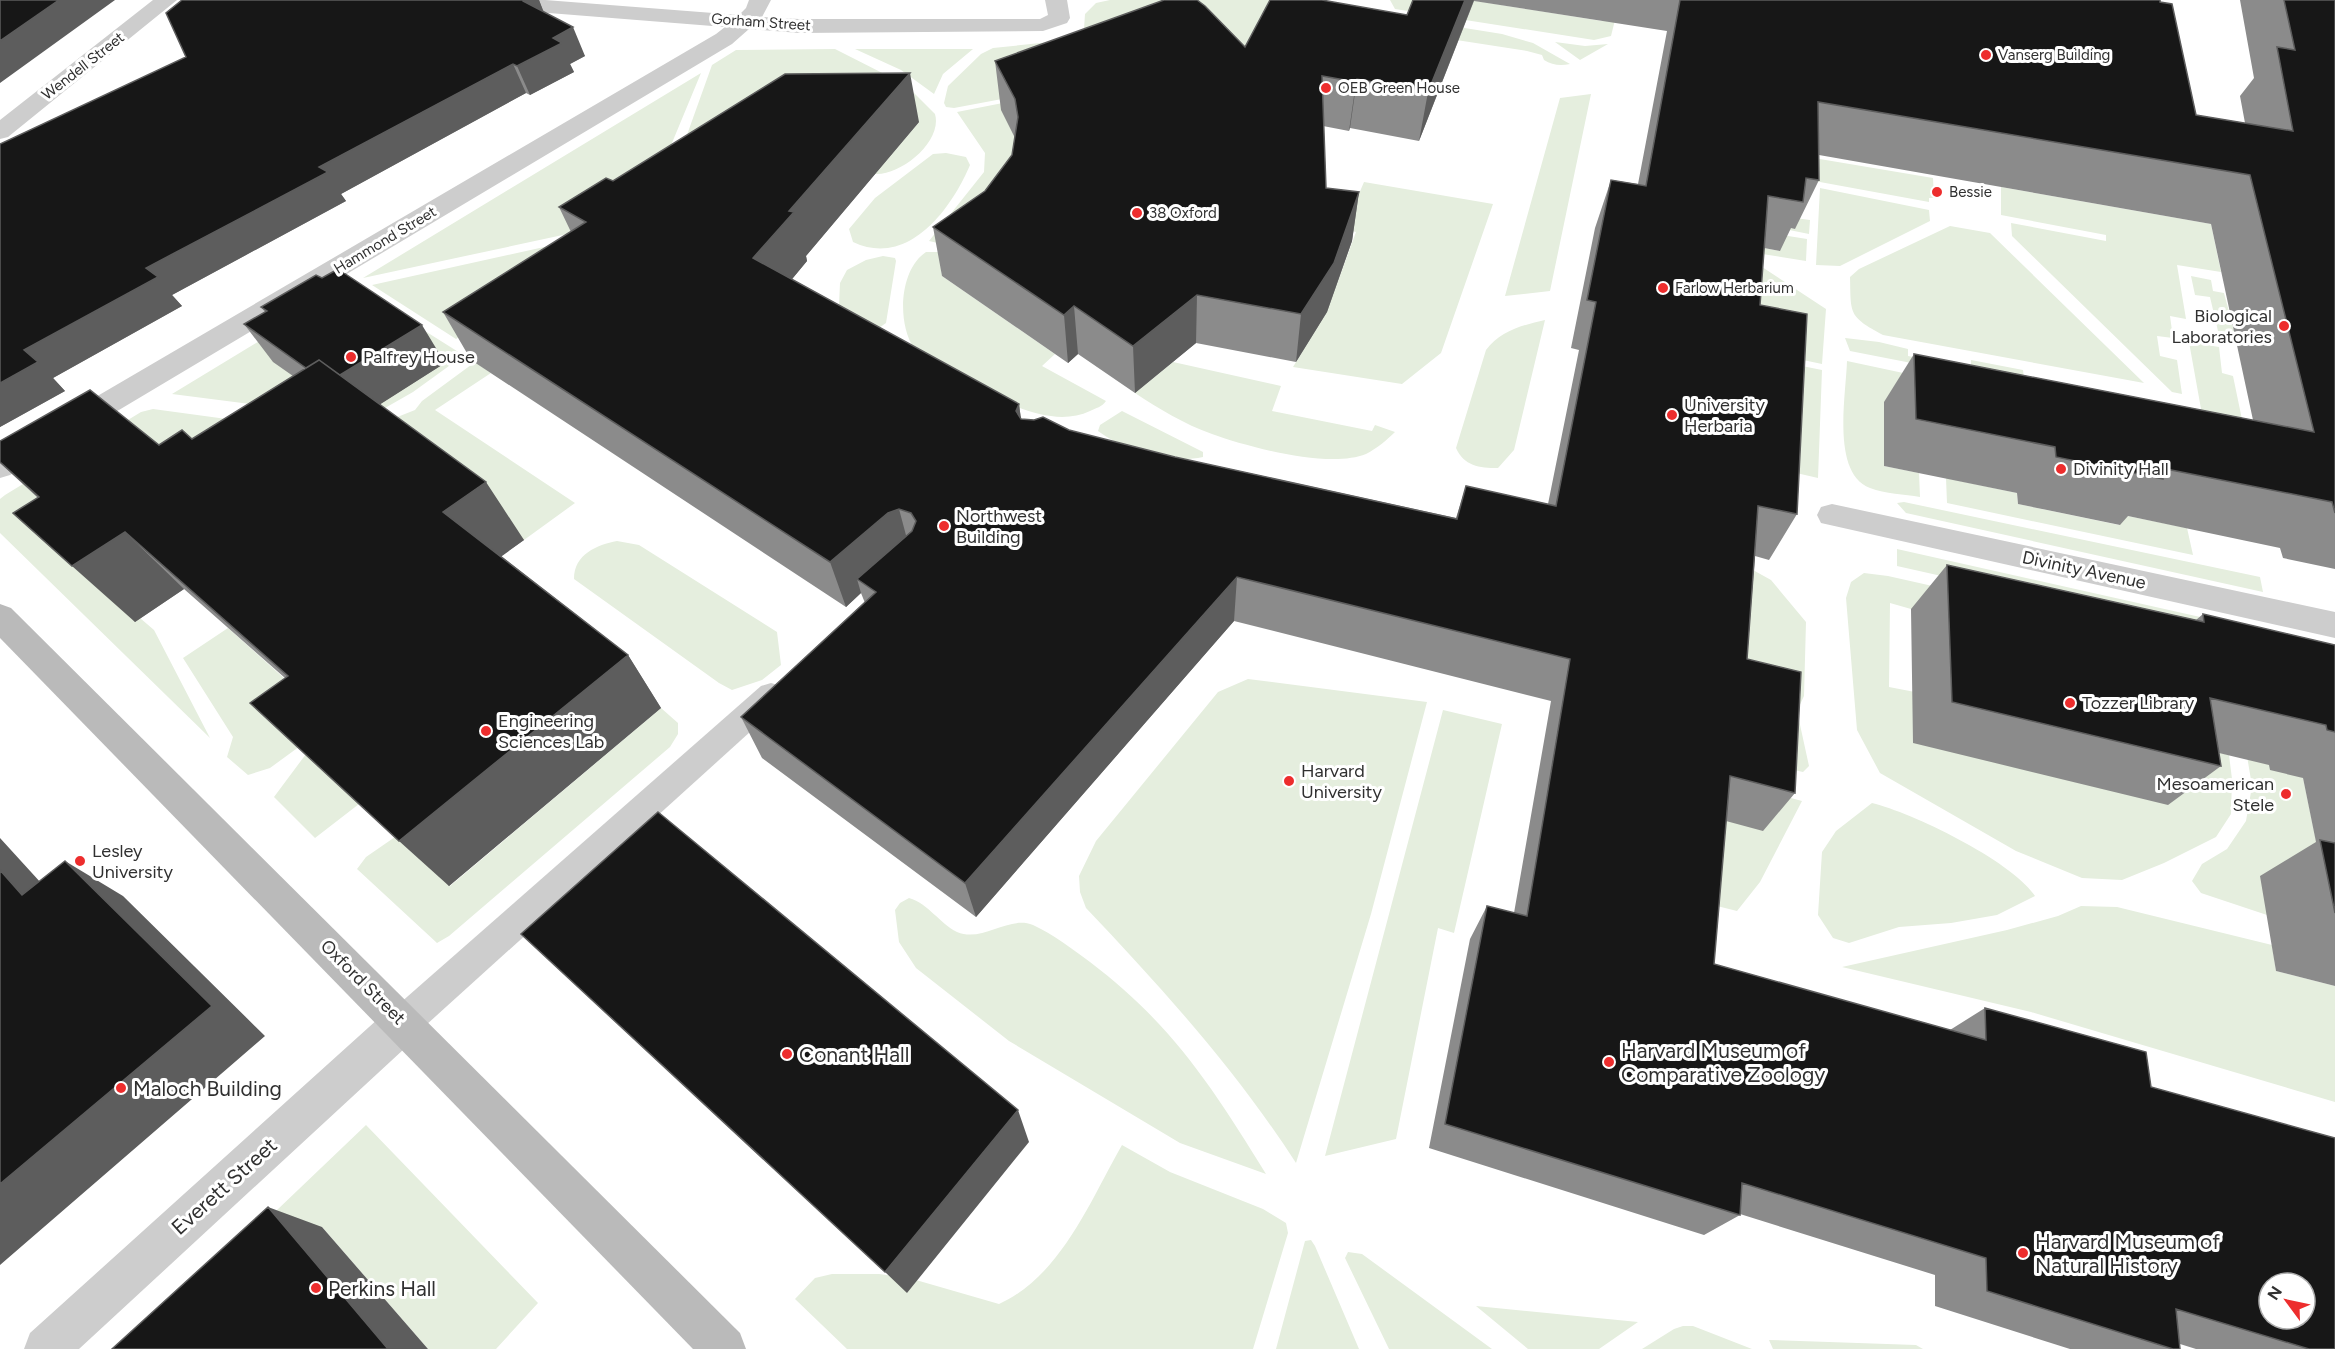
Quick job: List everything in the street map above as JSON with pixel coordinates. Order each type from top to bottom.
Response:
[{"type":"street","name":"Wendell Street","points":[[0,132],[166,0]]},
{"type":"street","name":"Gorham Street","points":[[462,0],[799,26],[1043,25],[1058,9]]},
{"type":"street","name":"Hammond Street","points":[[0,468],[724,39],[756,11],[759,0]]},
{"type":"street","name":"Divinity Avenue","points":[[1832,515],[2335,625]]},
{"type":"street","name":"Oxford Street","points":[[0,617],[724,1349]]},
{"type":"street","name":"Everett Street","points":[[46,1349],[403,1023]]},
{"type":"lane","points":[[403,1023],[789,679]]},
{"type":"green space","points":[[1110,0],[1290,0],[1502,34],[1533,43],[1570,64],[1553,64],[1544,60],[1542,55],[1527,51],[1385,29],[1257,67],[1060,88],[954,108],[946,107],[944,103],[948,86],[981,54],[993,48],[1070,40],[1084,29],[1085,14],[1096,3]]},
{"type":"green space","points":[[1390,0],[1470,0],[1602,21],[1620,0],[1611,36],[1594,40],[1395,9]]},
{"type":"green space","points":[[1555,42],[1585,46],[1608,44],[1580,60]]},
{"type":"green space","points":[[835,49],[906,85],[935,114],[936,125],[933,135],[917,155],[896,169],[875,174],[918,122],[659,213],[712,65],[736,50]]},
{"type":"green space","points":[[855,49],[973,49],[943,74],[934,94],[901,70]]},
{"type":"green space","points":[[701,73],[662,167],[628,221],[363,278]]},
{"type":"green space","points":[[1591,94],[1550,291],[1505,296],[1560,98]]},
{"type":"green space","points":[[1018,100],[1020,148],[977,252],[929,241],[984,172],[985,153],[957,112]]},
{"type":"green space","points":[[1748,147],[1933,178],[1934,198],[1929,198],[1929,202],[1809,180],[1795,218],[1810,220],[1809,234],[1770,226]]},
{"type":"green space","points":[[946,153],[966,157],[970,165],[951,200],[925,230],[909,241],[892,247],[873,248],[853,242],[849,229],[875,198],[933,154]]},
{"type":"green space","points":[[1364,182],[1493,204],[1441,353],[1402,384],[1293,367],[1327,311],[1356,232],[1344,229]]},
{"type":"green space","points":[[2001,187],[2211,224],[2221,272],[2177,265],[2186,319],[2170,316],[2173,338],[2157,336],[2160,356],[2177,360],[2182,394],[2172,392],[2012,236],[2011,223],[2106,241],[2106,235],[2001,215]]},
{"type":"green space","points":[[1820,188],[1929,210],[1930,221],[1840,266],[1816,265]]},
{"type":"green space","points":[[1950,226],[1990,233],[2144,383],[1883,335],[1857,318],[1852,307],[1850,277],[1859,269]]},
{"type":"green space","points":[[621,230],[456,339],[372,285]]},
{"type":"green space","points":[[1782,235],[1807,239],[1806,261],[1725,248],[1726,241],[1780,251]]},
{"type":"green space","points":[[926,252],[939,252],[942,276],[1055,354],[1042,366],[1106,401],[1090,411],[1069,417],[1046,416],[999,399],[914,348],[905,325],[904,297],[910,271]]},
{"type":"green space","points":[[1722,254],[1759,265],[1826,309],[1822,364],[1770,353]]},
{"type":"green space","points":[[883,256],[895,258],[896,261],[886,323],[876,330],[839,306],[840,283],[847,270],[866,260]]},
{"type":"green space","points":[[2191,276],[2211,280],[2213,291],[2224,293],[2235,334],[2218,331],[2210,297],[2195,295]]},
{"type":"green space","points":[[348,287],[355,287],[460,353],[460,358],[413,392],[385,408],[359,412],[265,406],[172,394]]},
{"type":"green space","points":[[1545,320],[1514,450],[1498,468],[1473,465],[1463,459],[1456,448],[1486,350],[1505,333]]},
{"type":"green space","points":[[1845,338],[1879,342],[1908,349],[1908,356],[1971,368],[1971,360],[2023,370],[2024,378],[2019,384],[1850,351]]},
{"type":"green space","points":[[2189,342],[2219,347],[2222,373],[2233,376],[2250,458],[2203,420]]},
{"type":"green space","points":[[1847,361],[1922,377],[1884,403],[1884,466],[1919,473],[1920,497],[1870,488],[1858,480],[1850,467],[1845,450],[1844,432]]},
{"type":"green space","points":[[475,362],[491,373],[435,410],[575,503],[524,540],[102,554],[135,622],[140,618],[154,630],[210,738],[0,533],[0,499],[141,412],[153,409],[330,433],[367,429],[415,410],[422,401]]},
{"type":"green space","points":[[1173,362],[1281,386],[1272,411],[1372,431],[1375,425],[1395,432],[1366,454],[1331,459],[1289,455],[1227,439],[1182,421],[1135,393]]},
{"type":"green space","points":[[1782,362],[1822,370],[1818,478],[1775,468]]},
{"type":"green space","points":[[1122,411],[1203,452],[1203,457],[1176,459],[1148,455],[1121,445],[1098,431],[1100,425]]},
{"type":"green space","points":[[1946,478],[2017,493],[2018,504],[2119,525],[2118,514],[2187,528],[2193,555],[1947,503]]},
{"type":"green space","points":[[1904,502],[2260,577],[2263,592],[1906,513],[1897,503]]},
{"type":"green space","points":[[617,541],[639,545],[777,632],[781,665],[762,680],[732,690],[574,579],[575,570],[582,557],[595,548]]},
{"type":"green space","points":[[1897,549],[2276,634],[2280,652],[1897,566]]},
{"type":"green space","points":[[1753,570],[1771,580],[1806,622],[1804,696],[1797,711],[1809,766],[1803,772],[1767,764],[1719,701]]},
{"type":"green space","points":[[1864,573],[1888,576],[2111,626],[1911,609],[1890,603],[1889,687],[2159,739],[2229,755],[2232,779],[2231,814],[2216,837],[2164,863],[2122,880],[2082,878],[2016,851],[1880,773],[1857,730],[1846,598],[1851,582]]},
{"type":"green space","points":[[228,628],[333,722],[270,768],[248,775],[227,757],[233,737],[183,658]]},
{"type":"green space","points":[[1248,679],[1427,702],[1371,914],[1296,1163],[1249,1095],[1170,999],[1086,908],[1080,892],[1079,876],[1096,841],[1218,692]]},
{"type":"green space","points":[[661,708],[678,723],[678,734],[670,747],[449,936],[437,943],[357,869],[366,857],[395,837],[450,886]]},
{"type":"green space","points":[[1443,710],[1502,724],[1454,933],[1438,928],[1396,1139],[1325,1156]]},
{"type":"green space","points":[[2244,738],[2303,778],[2327,893],[2267,915],[2201,893],[2192,881],[2202,864],[2227,849],[2246,821],[2252,786]]},
{"type":"green space","points":[[306,754],[359,804],[315,838],[274,797]]},
{"type":"green space","points":[[1765,791],[1802,801],[1760,882],[1737,911],[1693,900],[1701,815]]},
{"type":"green space","points":[[1872,803],[1912,817],[1960,840],[2006,868],[2035,896],[1997,915],[1951,923],[1899,927],[1849,943],[1833,938],[1818,915],[1822,852],[1836,831]]},
{"type":"green space","points":[[909,898],[922,905],[957,932],[976,934],[1014,923],[1033,925],[1090,962],[1145,1009],[1189,1059],[1228,1113],[1266,1174],[1180,1143],[1009,1041],[916,968],[899,942],[895,910],[900,903]]},
{"type":"green space","points":[[2081,906],[2117,907],[2272,945],[2276,971],[2335,986],[2335,1102],[2031,1012],[1842,967],[2007,930],[2058,916]]},
{"type":"green space","points":[[366,1125],[538,1303],[496,1349],[428,1349],[322,1227],[147,1334]]},
{"type":"green space","points":[[1122,1145],[1170,1172],[1263,1209],[1286,1223],[1288,1233],[1253,1349],[847,1349],[795,1299],[815,1278],[832,1274],[879,1274],[909,1278],[999,1304],[1021,1291],[1057,1256],[1085,1213]]},
{"type":"green space","points":[[1311,1240],[1359,1349],[1276,1349],[1305,1241]]},
{"type":"green space","points":[[1348,1252],[1362,1254],[1492,1349],[1389,1349],[1345,1258]]},
{"type":"green space","points":[[1476,1306],[1638,1322],[1599,1349],[1528,1349]]},
{"type":"green space","points":[[1683,1326],[1693,1326],[1752,1349],[1642,1349]]},
{"type":"green space","points":[[1769,1340],[1916,1345],[1923,1349],[1773,1349]]},
{"type":"building","points":[[0,0],[59,0],[0,41]]},
{"type":"building","points":[[182,0],[523,0],[573,27],[553,38],[562,43],[517,66],[513,64],[319,167],[328,172],[146,268],[158,277],[24,350],[38,362],[0,383],[0,144],[186,57],[166,13]]},
{"type":"building","points":[[1164,0],[1197,0],[1245,47],[1270,0],[1322,0],[1407,15],[1413,0],[1465,0],[1428,92],[1357,79],[1356,82],[1322,76],[1326,188],[1359,192],[1334,263],[1301,314],[1197,295],[1133,346],[1074,306],[1064,315],[933,227],[985,191],[1012,155],[1018,117],[1015,99],[995,61]]},
{"type":"building","points":[[1680,0],[2160,0],[2160,2],[2172,4],[2196,115],[2293,131],[2277,47],[2295,50],[2284,0],[2335,0],[2335,513],[2332,502],[2161,468],[2163,479],[2056,457],[2055,447],[1916,419],[1914,354],[2314,432],[2250,175],[1818,102],[1819,180],[1806,178],[1803,202],[1768,196],[1760,305],[1807,314],[1797,514],[1758,506],[1747,659],[1801,672],[1795,793],[1730,776],[1714,964],[1986,1040],[1985,1008],[2146,1052],[2151,1087],[2335,1138],[2335,1349],[2309,1349],[2176,1309],[2180,1349],[2173,1349],[1987,1291],[1986,1258],[1742,1183],[1740,1215],[1445,1124],[1487,906],[1527,916],[1570,659],[1237,577],[965,883],[741,717],[876,592],[857,579],[912,531],[916,521],[911,513],[899,509],[888,513],[830,562],[443,312],[586,222],[559,207],[606,178],[613,181],[785,74],[910,73],[789,211],[794,212],[753,258],[1019,404],[1016,411],[1021,419],[1034,420],[1043,417],[1069,430],[1175,457],[1457,519],[1466,486],[1556,506],[1596,302],[1587,300],[1611,180],[1646,186]]},
{"type":"building","points":[[338,269],[422,325],[340,375],[319,360],[306,368],[244,324],[267,311],[261,307],[316,275],[322,278]]},
{"type":"building","points":[[319,360],[486,482],[443,512],[628,655],[399,841],[250,703],[288,676],[125,532],[72,566],[13,513],[39,497],[0,462],[0,441],[90,390],[159,445],[182,430],[192,439]]},
{"type":"building","points":[[1947,565],[2204,622],[2203,614],[2335,645],[2335,732],[2327,730],[2326,725],[2210,698],[2221,766],[1952,702]]},
{"type":"building","name":"Conant Hall","points":[[658,812],[1018,1110],[885,1272],[521,934]]},
{"type":"building","points":[[2320,840],[2335,843],[2335,913]]},
{"type":"building","points":[[65,861],[212,1006],[0,1184],[0,870],[22,895]]},
{"type":"building","points":[[268,1207],[388,1349],[112,1349]]},
{"type":"place","name":"Vanserg Building","points":[[1986,55]]},
{"type":"place","name":"OEB Green House","points":[[1326,88]]},
{"type":"place","name":"Bessie","points":[[1937,192]]},
{"type":"place","name":"38 Oxford","points":[[1137,213]]},
{"type":"place","name":"Farlow Herbarium","points":[[1663,288]]},
{"type":"place","name":"Biological Laboratories","points":[[2284,326]]},
{"type":"place","name":"Palfrey House","points":[[351,357]]},
{"type":"place","name":"University Herbaria","points":[[1672,415]]},
{"type":"place","name":"Divinity Hall","points":[[2061,469]]},
{"type":"place","name":"Northwest Building","points":[[944,526]]},
{"type":"place","name":"Tozzer Library","points":[[2070,703]]},
{"type":"place","name":"Engineering Sciences Lab","points":[[486,731]]},
{"type":"place","name":"Harvard University","points":[[1289,781]]},
{"type":"place","name":"Mesoamerican Stele","points":[[2286,794]]},
{"type":"place","name":"Lesley University","points":[[80,861]]},
{"type":"place","name":"Conant Hall","points":[[787,1054]]},
{"type":"place","name":"Harvard Museum of Comparative Zoology","points":[[1609,1062]]},
{"type":"place","name":"Maloch Building","points":[[121,1088]]},
{"type":"place","name":"Harvard Museum of Natural History","points":[[2023,1253]]},
{"type":"place","name":"Perkins Hall","points":[[316,1288]]}]
